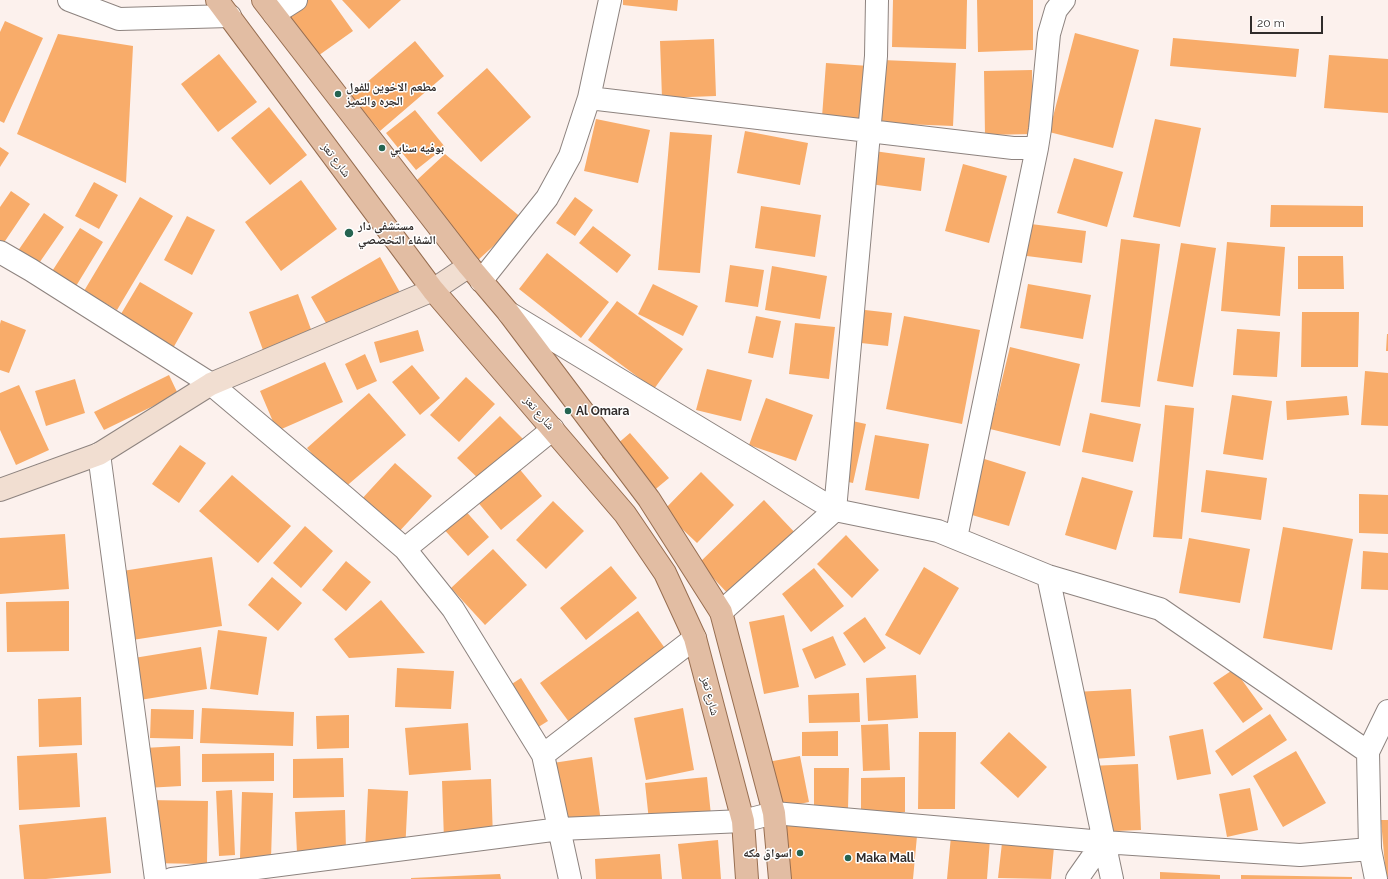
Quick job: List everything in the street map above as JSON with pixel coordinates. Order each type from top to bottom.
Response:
[{"type":"main road","points":[[269,7],[475,274],[508,312],[648,499],[721,612],[774,813],[780,879]]},
{"type":"main road","name":"شارع تعز","points":[[223,8],[433,290],[625,514],[665,573],[695,638],[743,821],[747,879]]},
{"type":"main road","points":[[0,490],[99,454],[210,384],[433,290],[475,274]]},
{"type":"street","points":[[68,0],[120,19],[223,8]]},
{"type":"street","points":[[269,7],[296,0]]},
{"type":"street","points":[[475,274],[547,198],[570,156],[589,98],[610,0]]},
{"type":"street","points":[[721,612],[835,510],[868,131],[876,56],[877,0]]},
{"type":"street","points":[[956,538],[1037,148],[1049,34],[1056,10],[1064,0]]},
{"type":"street","points":[[589,98],[1013,148],[1037,148]]},
{"type":"street","points":[[0,252],[32,270],[210,384],[405,549],[453,609],[543,756],[570,879]]},
{"type":"street","points":[[508,312],[835,510],[938,531],[1048,576],[1160,609],[1368,752]]},
{"type":"street","points":[[405,549],[553,429]]},
{"type":"street","points":[[99,454],[156,879]]},
{"type":"street","points":[[1048,576],[1112,879]]},
{"type":"street","points":[[543,756],[695,638]]},
{"type":"street","points":[[1376,879],[1370,849],[1368,752],[1388,711]]},
{"type":"street","points":[[172,879],[560,829],[743,821],[774,813],[1103,842],[1300,855],[1370,849]]},
{"type":"street","points":[[1077,879],[1103,842]]},
{"type":"building","points":[[304,0],[331,0],[353,31],[301,68],[270,25]]},
{"type":"building","points":[[342,0],[401,0],[369,29]]},
{"type":"building","points":[[623,0],[678,0],[677,11],[623,5]]},
{"type":"building","points":[[893,0],[967,0],[966,49],[892,47]]},
{"type":"building","points":[[977,0],[1033,0],[1033,50],[978,52]]},
{"type":"building","points":[[5,21],[43,38],[4,123],[0,121],[0,32]]},
{"type":"building","points":[[1075,33],[1139,50],[1113,148],[1049,132]]},
{"type":"building","points":[[58,34],[133,46],[126,183],[17,134]]},
{"type":"building","points":[[1173,38],[1299,49],[1296,77],[1170,66]]},
{"type":"building","points":[[714,39],[716,96],[662,98],[660,41]]},
{"type":"building","points":[[415,41],[444,76],[380,131],[351,96]]},
{"type":"building","points":[[219,54],[257,102],[218,132],[181,84]]},
{"type":"building","points":[[1329,55],[1388,59],[1388,113],[1324,108]]},
{"type":"building","points":[[882,60],[956,63],[953,126],[879,123]]},
{"type":"building","points":[[826,63],[869,66],[864,120],[822,117]]},
{"type":"building","points":[[487,68],[531,117],[481,162],[437,113]]},
{"type":"building","points":[[1032,70],[1033,134],[985,135],[984,71]]},
{"type":"building","points":[[269,107],[307,155],[270,185],[231,138]]},
{"type":"building","points":[[415,110],[445,147],[416,170],[386,133]]},
{"type":"building","points":[[596,119],[650,130],[638,183],[584,171]]},
{"type":"building","points":[[1155,119],[1201,128],[1180,227],[1133,217]]},
{"type":"building","points":[[745,131],[808,143],[800,185],[737,173]]},
{"type":"building","points":[[670,132],[712,135],[700,273],[658,270]]},
{"type":"building","points":[[0,147],[9,153],[0,167]]},
{"type":"building","points":[[874,151],[925,158],[921,191],[870,184]]},
{"type":"building","points":[[445,154],[523,219],[477,261],[417,180]]},
{"type":"building","points":[[1074,158],[1123,172],[1107,227],[1057,213]]},
{"type":"building","points":[[963,164],[1007,176],[989,243],[945,231]]},
{"type":"building","points":[[301,180],[337,229],[281,271],[245,222]]},
{"type":"building","points":[[94,182],[118,195],[99,229],[75,216]]},
{"type":"building","points":[[11,191],[30,204],[3,244],[0,242],[0,207]]},
{"type":"building","points":[[140,197],[173,216],[117,310],[84,291]]},
{"type":"building","points":[[575,197],[593,210],[575,236],[556,223]]},
{"type":"building","points":[[1271,205],[1363,206],[1363,227],[1270,227]]},
{"type":"building","points":[[761,206],[821,215],[815,257],[755,248]]},
{"type":"building","points":[[44,213],[64,227],[33,272],[13,258]]},
{"type":"building","points":[[187,216],[215,230],[192,275],[164,260]]},
{"type":"building","points":[[1023,223],[1086,231],[1082,263],[1019,255]]},
{"type":"building","points":[[593,226],[631,255],[617,273],[579,243]]},
{"type":"building","points":[[80,228],[103,242],[73,291],[49,276]]},
{"type":"building","points":[[1121,239],[1160,244],[1140,407],[1101,402]]},
{"type":"building","points":[[1227,242],[1285,247],[1280,316],[1221,311]]},
{"type":"building","points":[[1181,243],[1216,248],[1193,387],[1157,381]]},
{"type":"building","points":[[547,253],[609,302],[581,338],[519,289]]},
{"type":"building","points":[[1298,256],[1343,256],[1344,289],[1298,289]]},
{"type":"building","points":[[380,257],[406,303],[337,342],[311,297]]},
{"type":"building","points":[[730,265],[764,270],[758,307],[725,302]]},
{"type":"building","points":[[772,266],[827,276],[820,319],[765,310]]},
{"type":"building","points":[[140,282],[193,313],[172,350],[118,319]]},
{"type":"building","points":[[653,284],[698,306],[683,336],[638,314]]},
{"type":"building","points":[[1028,284],[1091,295],[1083,339],[1020,328]]},
{"type":"building","points":[[298,294],[312,332],[263,350],[249,312]]},
{"type":"building","points":[[617,301],[683,349],[654,389],[588,340]]},
{"type":"building","points":[[856,309],[892,313],[888,346],[852,342]]},
{"type":"building","points":[[1302,312],[1359,312],[1358,367],[1301,367]]},
{"type":"building","points":[[756,316],[781,321],[773,358],[748,353]]},
{"type":"building","points":[[904,316],[980,330],[962,424],[886,409]]},
{"type":"building","points":[[1,320],[26,330],[9,373],[0,370]]},
{"type":"building","points":[[795,323],[835,327],[829,379],[789,374]]},
{"type":"building","points":[[1237,329],[1280,332],[1277,377],[1233,375]]},
{"type":"building","points":[[418,330],[424,351],[380,363],[374,342]]},
{"type":"building","points":[[1387,334],[1388,351],[1386,351]]},
{"type":"building","points":[[1010,347],[1080,364],[1060,446],[990,429]]},
{"type":"building","points":[[365,354],[377,381],[357,390],[345,364]]},
{"type":"building","points":[[325,362],[343,402],[277,431],[260,391]]},
{"type":"building","points":[[412,365],[440,398],[420,415],[392,382]]},
{"type":"building","points":[[707,369],[752,380],[741,421],[696,410]]},
{"type":"building","points":[[1365,371],[1388,373],[1388,426],[1361,425]]},
{"type":"building","points":[[169,375],[178,394],[104,430],[94,412]]},
{"type":"building","points":[[466,377],[495,404],[459,442],[430,415]]},
{"type":"building","points":[[75,379],[85,413],[46,426],[35,391]]},
{"type":"building","points":[[19,385],[49,450],[16,465],[0,430],[0,393]]},
{"type":"building","points":[[369,393],[406,435],[343,489],[307,448]]},
{"type":"building","points":[[1232,395],[1272,401],[1263,460],[1223,454]]},
{"type":"building","points":[[1347,396],[1349,415],[1287,420],[1286,401]]},
{"type":"building","points":[[766,398],[813,415],[796,461],[749,445]]},
{"type":"building","points":[[1165,405],[1194,408],[1182,539],[1153,537]]},
{"type":"building","points":[[1090,413],[1141,424],[1133,462],[1082,452]]},
{"type":"building","points":[[500,416],[525,441],[483,483],[457,458]]},
{"type":"building","points":[[848,420],[866,424],[853,483],[834,479]]},
{"type":"building","points":[[630,433],[669,478],[640,502],[602,457]]},
{"type":"building","points":[[875,435],[929,444],[919,499],[865,490]]},
{"type":"building","points":[[180,445],[206,463],[179,503],[152,484]]},
{"type":"building","points":[[978,457],[1026,472],[1009,526],[962,512]]},
{"type":"building","points":[[395,463],[432,496],[396,535],[359,502]]},
{"type":"building","points":[[517,466],[542,496],[501,530],[476,500]]},
{"type":"building","points":[[1206,470],[1267,478],[1261,520],[1201,512]]},
{"type":"building","points":[[701,472],[734,505],[697,543],[663,511]]},
{"type":"building","points":[[232,475],[291,526],[258,563],[199,511]]},
{"type":"building","points":[[1082,477],[1133,491],[1116,550],[1065,535]]},
{"type":"building","points":[[1359,494],[1388,495],[1388,534],[1359,533]]},
{"type":"building","points":[[764,500],[799,537],[733,599],[699,563]]},
{"type":"building","points":[[553,501],[584,531],[546,569],[516,540]]},
{"type":"building","points":[[462,507],[489,537],[468,556],[441,526]]},
{"type":"building","points":[[305,526],[333,551],[301,588],[273,563]]},
{"type":"building","points":[[1283,527],[1353,539],[1332,650],[1263,638]]},
{"type":"building","points":[[65,534],[69,589],[0,594],[0,538]]},
{"type":"building","points":[[846,535],[879,570],[852,598],[817,564]]},
{"type":"building","points":[[1189,538],[1250,549],[1240,603],[1179,593]]},
{"type":"building","points":[[493,549],[527,585],[485,625],[451,588]]},
{"type":"building","points":[[1363,551],[1388,553],[1388,590],[1361,589]]},
{"type":"building","points":[[212,557],[222,626],[126,641],[116,572]]},
{"type":"building","points":[[346,561],[371,582],[346,611],[322,590]]},
{"type":"building","points":[[611,566],[637,598],[586,640],[560,608]]},
{"type":"building","points":[[924,567],[959,588],[920,655],[885,635]]},
{"type":"building","points":[[814,568],[844,606],[811,632],[782,594]]},
{"type":"building","points":[[272,577],[302,603],[278,631],[248,605]]},
{"type":"building","points":[[381,600],[425,653],[349,658],[334,639]]},
{"type":"building","points":[[69,601],[69,651],[7,652],[6,602]]},
{"type":"building","points":[[638,611],[667,651],[569,722],[540,683]]},
{"type":"building","points":[[784,615],[799,687],[764,694],[749,622]]},
{"type":"building","points":[[865,617],[886,648],[864,663],[843,633]]},
{"type":"building","points":[[218,630],[267,637],[258,695],[210,689]]},
{"type":"building","points":[[833,636],[846,665],[815,679],[802,649]]},
{"type":"building","points":[[201,647],[207,689],[140,700],[134,658]]},
{"type":"building","points":[[397,668],[454,671],[451,709],[395,707]]},
{"type":"building","points":[[1234,669],[1263,709],[1243,723],[1213,683]]},
{"type":"building","points":[[916,675],[918,718],[868,721],[866,678]]},
{"type":"building","points":[[521,678],[548,721],[524,736],[498,693]]},
{"type":"building","points":[[1131,689],[1135,756],[1079,760],[1075,692]]},
{"type":"building","points":[[859,693],[860,722],[809,723],[808,695]]},
{"type":"building","points":[[81,697],[82,745],[39,747],[38,699]]},
{"type":"building","points":[[202,708],[294,712],[293,746],[200,743]]},
{"type":"building","points":[[683,708],[694,770],[646,780],[634,718]]},
{"type":"building","points":[[151,709],[194,710],[193,739],[150,738]]},
{"type":"building","points":[[1270,714],[1287,740],[1232,776],[1215,751]]},
{"type":"building","points":[[349,715],[349,748],[317,749],[316,716]]},
{"type":"building","points":[[468,723],[471,770],[409,775],[405,728]]},
{"type":"building","points":[[888,724],[890,770],[863,771],[861,725]]},
{"type":"building","points":[[1203,729],[1211,774],[1177,780],[1169,736]]},
{"type":"building","points":[[838,731],[838,756],[802,756],[802,732]]},
{"type":"building","points":[[919,732],[956,732],[955,809],[918,809]]},
{"type":"building","points":[[1009,732],[1047,767],[1018,798],[980,763]]},
{"type":"building","points":[[180,746],[181,786],[146,788],[144,748]]},
{"type":"building","points":[[1296,751],[1326,803],[1283,827],[1253,776]]},
{"type":"building","points":[[77,753],[80,807],[19,810],[17,756]]},
{"type":"building","points":[[274,753],[274,781],[202,782],[202,754]]},
{"type":"building","points":[[800,756],[809,802],[766,811],[757,764]]},
{"type":"building","points":[[592,757],[601,822],[562,828],[553,763]]},
{"type":"building","points":[[343,758],[344,797],[293,798],[293,759]]},
{"type":"building","points":[[1138,764],[1141,830],[1092,832],[1089,766]]},
{"type":"building","points":[[814,768],[849,768],[848,809],[814,809]]},
{"type":"building","points":[[707,777],[711,815],[649,821],[645,783]]},
{"type":"building","points":[[905,777],[905,812],[861,813],[861,778]]},
{"type":"building","points":[[491,779],[493,838],[444,840],[442,781]]},
{"type":"building","points":[[1250,788],[1258,830],[1227,837],[1219,794]]},
{"type":"building","points":[[368,789],[408,791],[405,853],[365,851]]},
{"type":"building","points":[[232,790],[235,855],[219,856],[216,791]]},
{"type":"building","points":[[242,792],[273,793],[271,859],[240,858]]},
{"type":"building","points":[[147,800],[208,801],[207,864],[145,863]]},
{"type":"building","points":[[345,810],[346,850],[297,853],[295,812]]},
{"type":"building","points":[[106,817],[111,873],[46,879],[24,879],[19,825]]},
{"type":"building","points":[[1381,820],[1388,820],[1388,877],[1386,877]]},
{"type":"building","name":"Maka Mall","points":[[778,822],[917,836],[913,879],[772,879]]},
{"type":"building","points":[[951,836],[990,839],[987,879],[947,879]]},
{"type":"building","points":[[718,840],[721,879],[682,879],[678,844]]},
{"type":"building","points":[[1002,843],[1054,847],[1051,879],[998,878]]},
{"type":"building","points":[[660,854],[662,879],[596,879],[595,859]]},
{"type":"building","points":[[1160,872],[1220,875],[1220,879],[1160,879]]},
{"type":"building","points":[[500,874],[501,879],[411,879],[411,878]]},
{"type":"building","points":[[1241,875],[1352,877],[1352,879],[1241,879]]},
{"type":"place","name":"مطعم الاخوين للفول الجره والتميز","points":[[338,94]]},
{"type":"place","name":"بوفيه سنابي","points":[[382,148]]},
{"type":"place","name":"مستشفى دار الشفاء التخصصي","points":[[349,233]]},
{"type":"place","name":"Al Omara","points":[[568,411]]},
{"type":"place","name":"اسواق مكه","points":[[800,853]]},
{"type":"place","name":"Maka Mall","points":[[848,858]]}]
